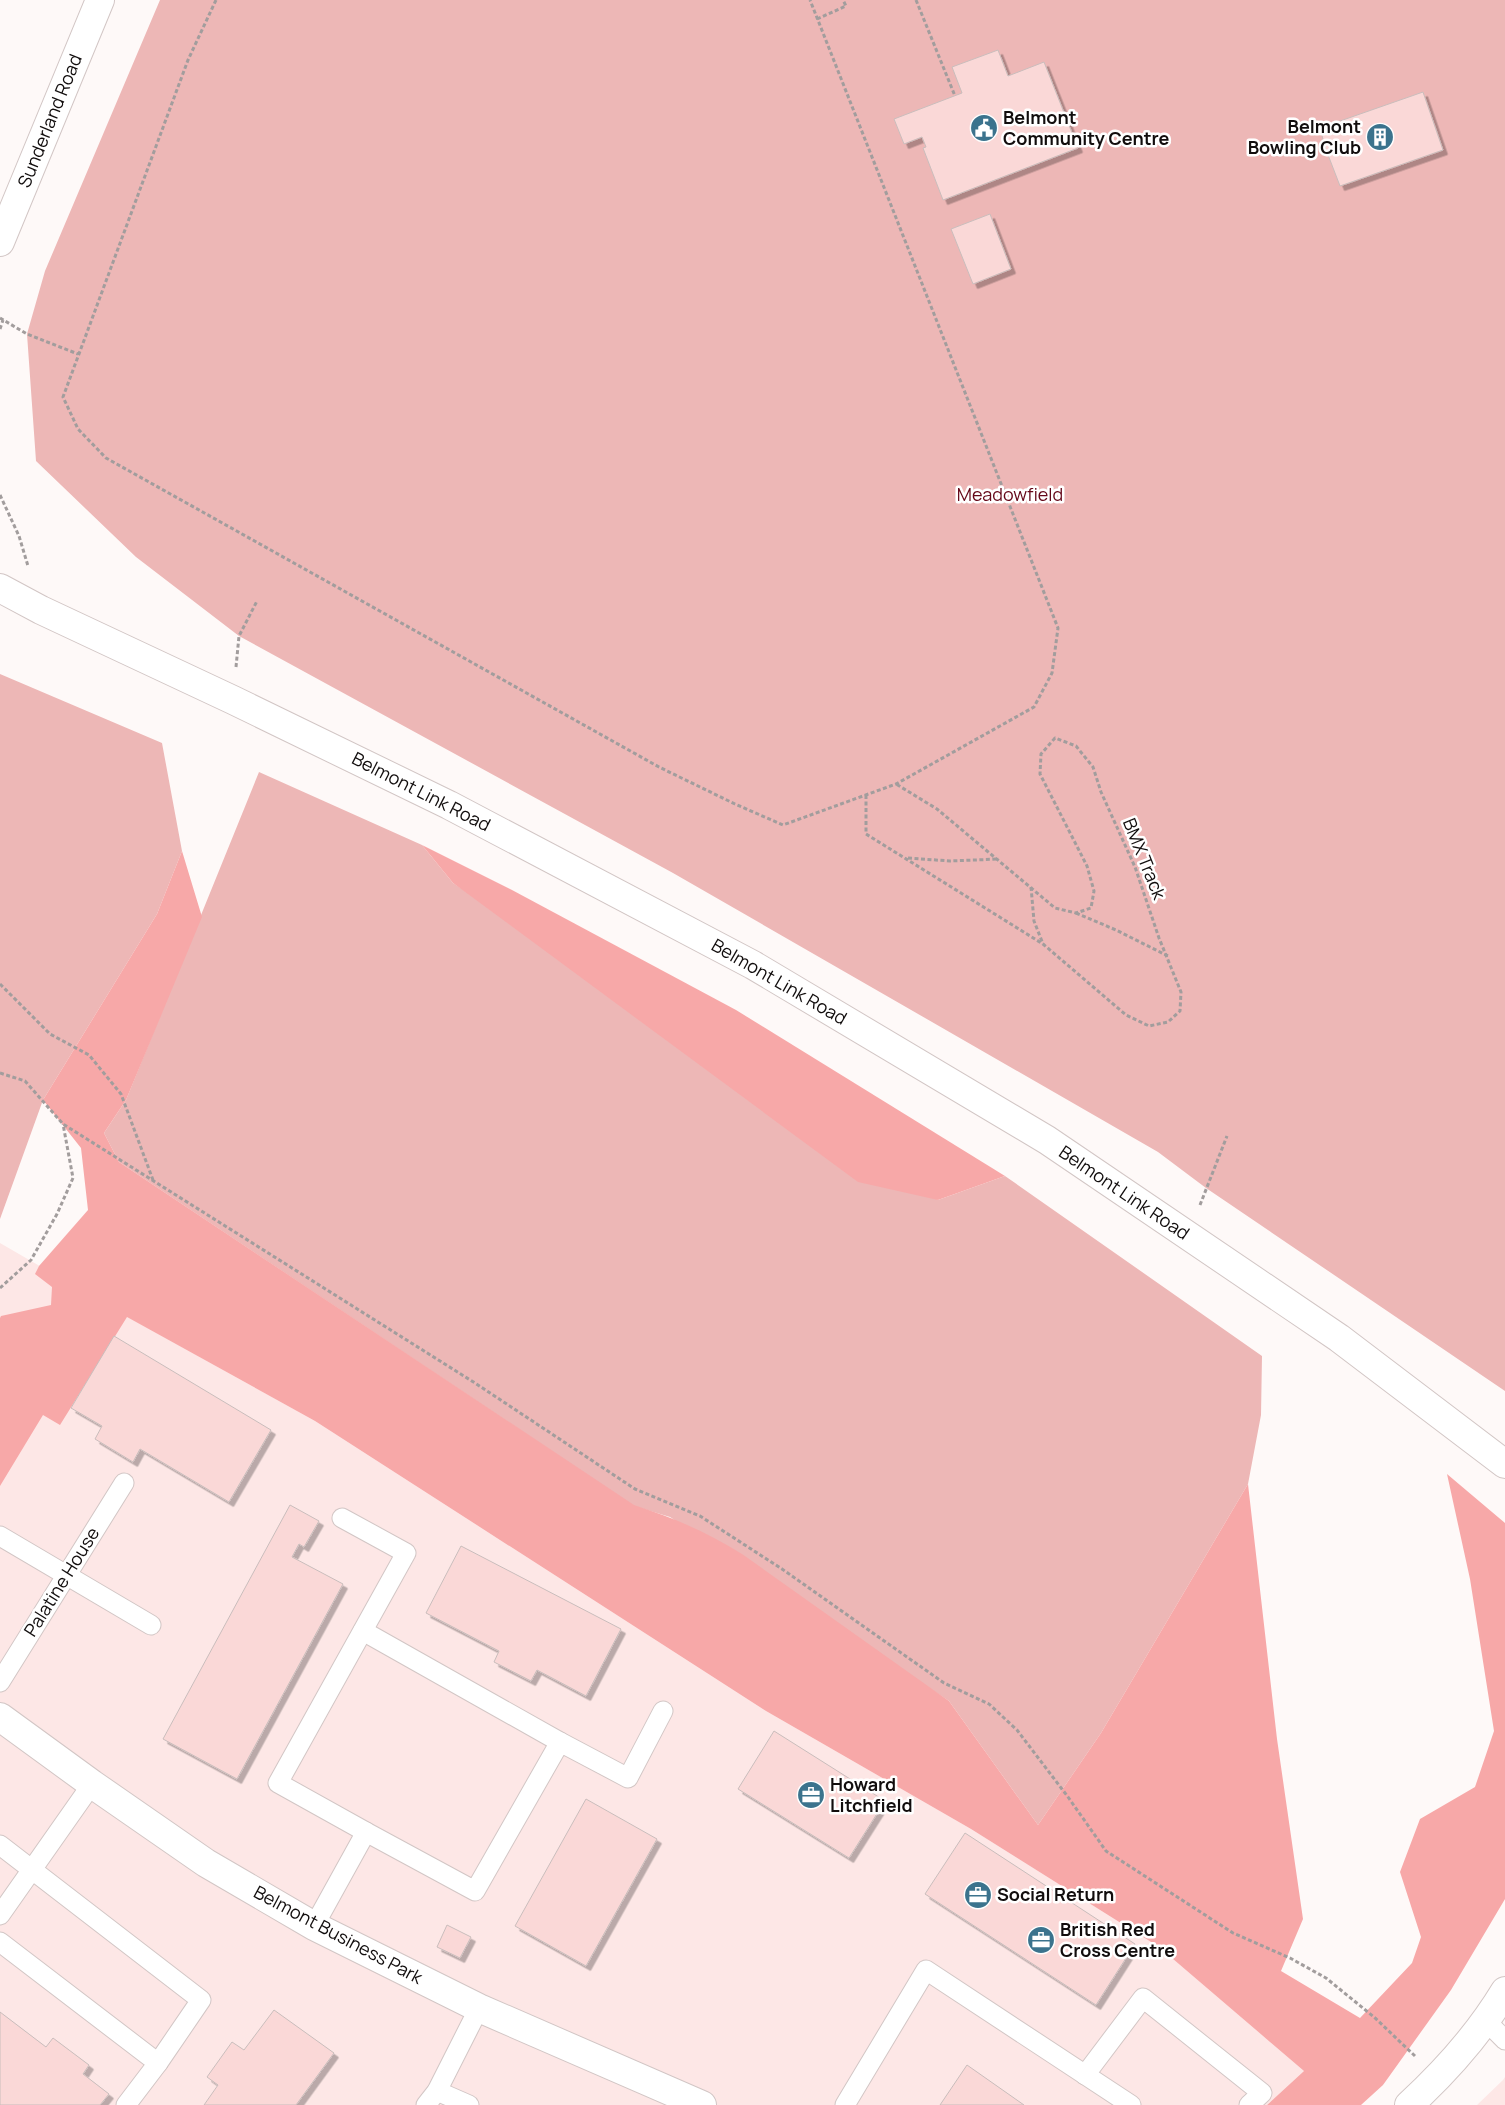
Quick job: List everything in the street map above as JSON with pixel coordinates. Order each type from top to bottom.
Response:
[{"type":"street","name":"Sunderland Road","points":[[0,242],[100,0]]},
{"type":"street","name":"Belmont Link Road","points":[[0,588],[41,610],[233,700],[449,805],[753,965],[1047,1140],[1190,1239],[1339,1338],[1505,1464]]},
{"type":"street","name":"Belmont Business Park","points":[[0,1717],[92,1784],[206,1862],[314,1926],[478,2008],[702,2105]]},
{"type":"street","points":[[1409,2105],[1438,2078],[1496,2030],[1505,1991]]},
{"type":"lane","name":"Palatine House","points":[[0,1682],[124,1483]]},
{"type":"lane","points":[[342,1518],[406,1553],[278,1783],[475,1891],[560,1742]]},
{"type":"lane","points":[[0,1536],[151,1625]]},
{"type":"lane","points":[[363,1631],[560,1742],[628,1778],[663,1711]]},
{"type":"lane","points":[[0,1915],[92,1784]]},
{"type":"lane","points":[[314,1926],[366,1832]]},
{"type":"lane","points":[[0,1844],[200,2000],[158,2063],[126,2105]]},
{"type":"lane","points":[[0,1942],[158,2063]]},
{"type":"lane","points":[[845,2105],[926,1970],[1131,2105]]},
{"type":"lane","points":[[1085,2075],[1143,1998],[1262,2093],[1249,2105]]},
{"type":"lane","points":[[469,2105],[432,2098],[478,2008]]},
{"type":"path","points":[[216,0],[188,60],[63,397],[78,429],[106,458],[659,768],[735,804],[783,824],[896,784],[1034,708],[1052,673],[1058,628],[810,0]]},
{"type":"path","points":[[817,19],[846,6],[844,0]]},
{"type":"path","points":[[916,0],[955,96]]},
{"type":"path","points":[[0,329],[2,319],[26,334],[78,354]]},
{"type":"path","points":[[0,495],[19,536],[41,610]]},
{"type":"path","points":[[233,700],[239,636],[257,601]]},
{"type":"path","name":"BMX Track","points":[[866,795],[866,834],[1043,944],[1126,1015],[1149,1026],[1168,1022],[1180,1012],[1181,992],[1168,956],[1159,938],[1135,867],[1101,792],[1093,767],[1076,746],[1055,738],[1041,754],[1040,774],[1087,866],[1094,891],[1091,908],[1076,913]]},
{"type":"path","points":[[896,784],[937,808],[1000,859],[1055,908],[1076,913],[1116,930],[1168,956]]},
{"type":"path","points":[[906,858],[950,861],[1000,859]]},
{"type":"path","points":[[1031,886],[1034,921],[1043,944]]},
{"type":"path","points":[[0,984],[50,1034],[89,1055],[121,1094],[154,1180]]},
{"type":"path","points":[[0,1073],[24,1081],[63,1124],[475,1383],[635,1489],[700,1516],[782,1569],[944,1683],[989,1704],[1017,1730],[1106,1851],[1232,1933],[1290,1958],[1326,1978],[1374,2017],[1438,2078]]},
{"type":"path","points":[[0,1288],[31,1260],[57,1214],[73,1178],[63,1124]]},
{"type":"path","points":[[1190,1239],[1206,1188],[1227,1136]]},
{"type":"shaded area","points":[[422,845],[512,890],[736,1010],[1005,1176],[938,1200],[858,1182],[453,883]]},
{"type":"shaded area","points":[[182,851],[202,917],[126,1100],[104,1133],[119,1162],[634,1505],[690,1526],[742,1554],[949,1701],[1038,1825],[1101,1733],[1248,1484],[1277,1739],[1303,1919],[1281,1971],[1360,2018],[1412,1963],[1421,1937],[1400,1872],[1420,1819],[1475,1787],[1494,1731],[1470,1579],[1447,1474],[1505,1523],[1505,1899],[1451,1990],[1383,2085],[1361,2105],[1267,2105],[1304,2071],[1159,1947],[971,1829],[766,1711],[315,1421],[127,1317],[60,1425],[43,1415],[0,1486],[0,1318],[1,1316],[51,1305],[52,1287],[35,1274],[39,1266],[88,1210],[81,1148],[43,1100],[157,914]]},
{"type":"shaded area","points":[[0,1243],[126,1316],[315,1421],[766,1711],[971,1829],[1159,1947],[1304,2071],[1267,2105],[0,2105]]},
{"type":"shaded area","points":[[1505,2077],[1505,2105],[1477,2105],[1503,2080]]},
{"type":"green space","name":"Meadowfield","points":[[160,0],[1505,0],[1505,1391],[1206,1188],[1158,1152],[673,873],[239,636],[136,557],[36,461],[27,334],[45,271]]},
{"type":"green space","points":[[0,674],[162,743],[182,851],[157,914],[43,1100],[0,1219]]},
{"type":"green space","points":[[259,772],[422,845],[453,883],[938,1200],[1005,1176],[1262,1356],[1261,1415],[1248,1484],[1101,1733],[1038,1825],[949,1701],[670,1517],[634,1506],[119,1162],[104,1133],[126,1100]]},
{"type":"building","name":"Belmont Community Centre","points":[[998,50],[1008,76],[1044,62],[1078,148],[943,200],[923,148],[926,147],[922,137],[904,144],[894,119],[962,93],[952,67]]},
{"type":"building","name":"Belmont Bowling Club","points":[[1423,92],[1443,150],[1340,186],[1320,128]]},
{"type":"building","points":[[990,214],[1011,269],[973,284],[951,229]]},
{"type":"building","points":[[114,1336],[271,1430],[229,1502],[140,1449],[133,1462],[95,1439],[102,1426],[71,1408]]},
{"type":"building","points":[[290,1505],[319,1521],[304,1547],[299,1544],[292,1557],[343,1584],[237,1779],[163,1739]]},
{"type":"building","points":[[461,1546],[621,1629],[586,1696],[537,1670],[531,1681],[494,1662],[499,1651],[426,1613]]},
{"type":"building","name":"Howard Litchfield","points":[[774,1731],[885,1801],[849,1858],[738,1789]]},
{"type":"building","points":[[586,1799],[657,1839],[586,1966],[515,1926]]},
{"type":"building","points":[[965,1833],[1135,1944],[1096,2005],[925,1894]]},
{"type":"building","points":[[447,1925],[471,1937],[460,1958],[437,1947]]},
{"type":"building","points":[[274,2010],[334,2053],[296,2105],[204,2105],[218,2085],[207,2077],[232,2042],[244,2050]]},
{"type":"building","points":[[0,2012],[46,2047],[53,2038],[89,2065],[83,2074],[109,2094],[100,2105],[0,2105]]},
{"type":"building","points":[[967,2065],[1024,2105],[940,2105]]},
{"type":"place","name":"Belmont Community Centre","points":[[984,128]]},
{"type":"place","name":"Belmont Bowling Club","points":[[1380,137]]},
{"type":"place","name":"Howard Litchfield","points":[[811,1795]]},
{"type":"place","name":"Social Return","points":[[978,1895]]},
{"type":"place","name":"British Red Cross Centre","points":[[1041,1940]]}]
